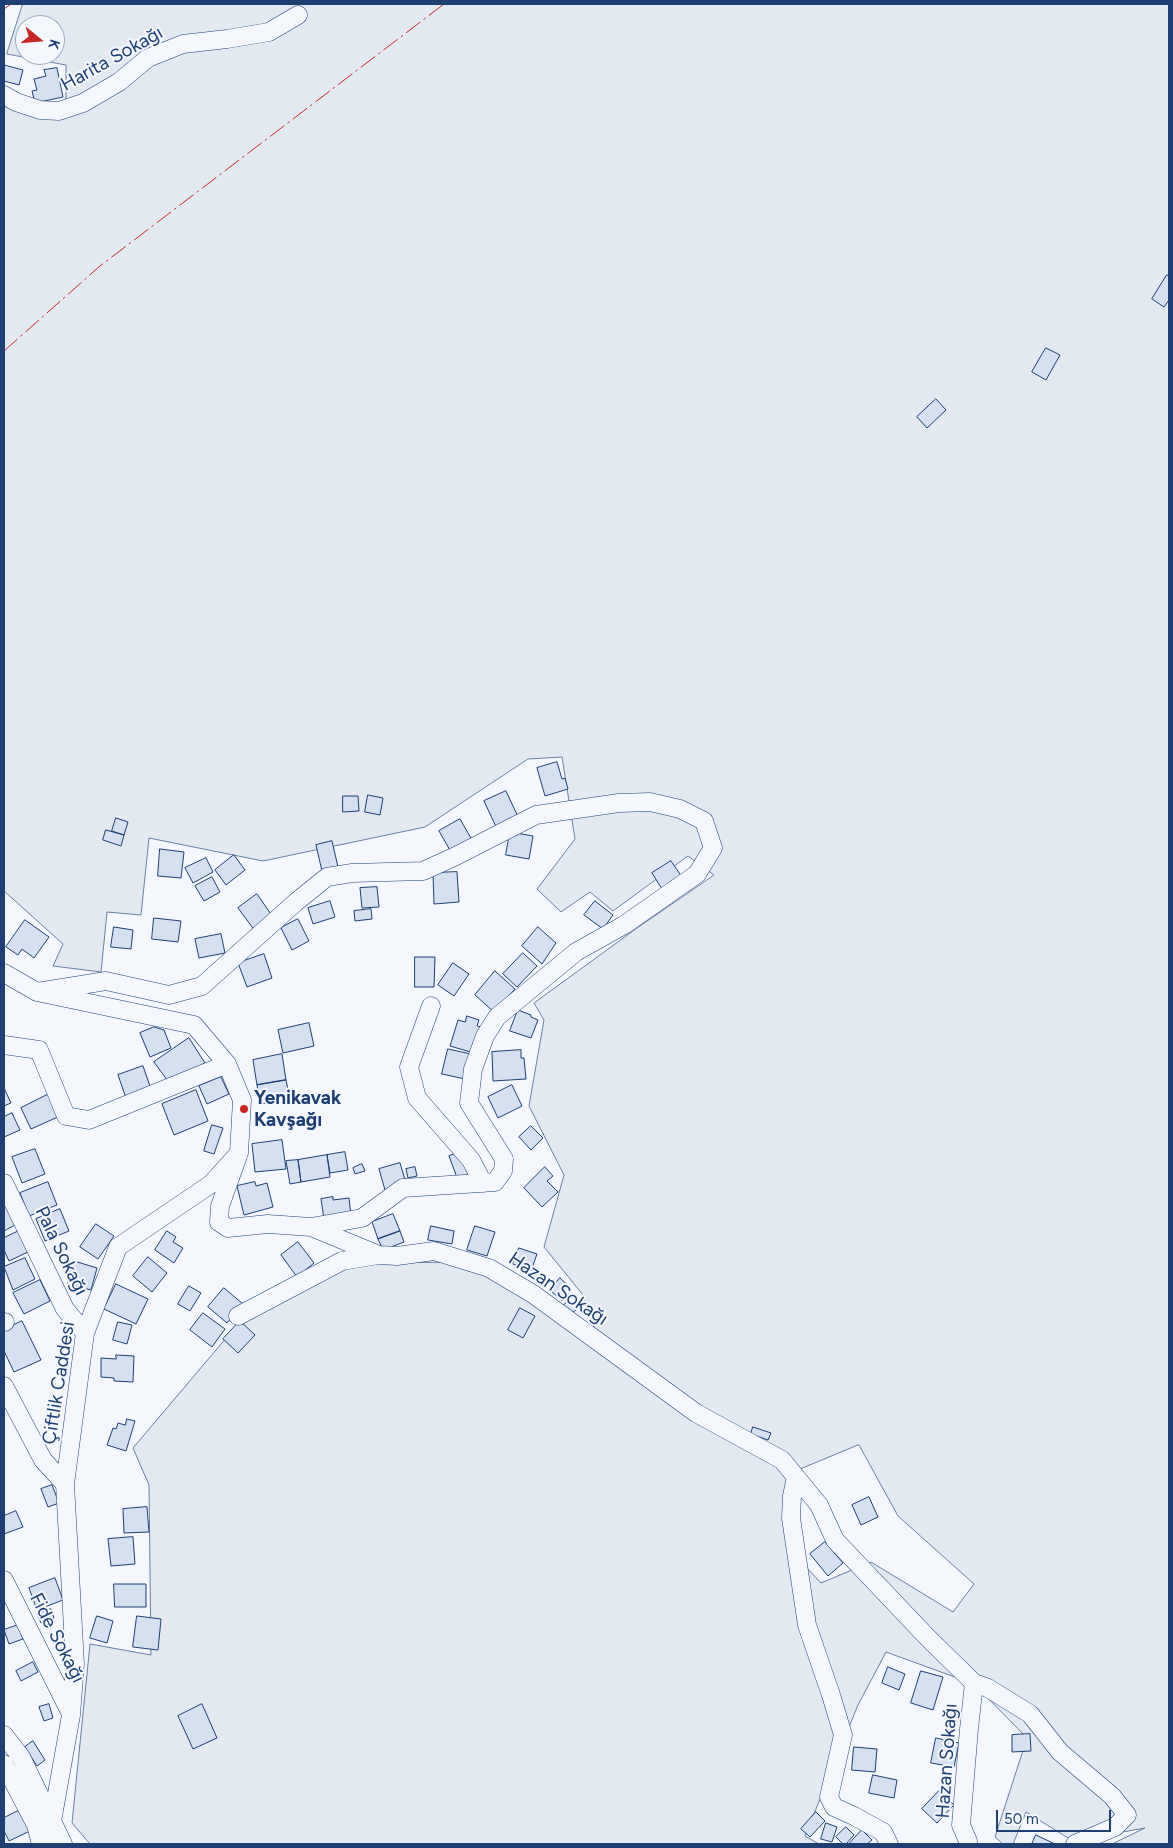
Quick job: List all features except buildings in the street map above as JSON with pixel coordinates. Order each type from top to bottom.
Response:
[{"type":"street","name":"Harita Sokağı","points":[[4,95],[16,102],[40,110],[59,111],[83,104],[119,82],[148,58],[183,44],[269,32],[298,15]]},
{"type":"street","points":[[37,992],[106,981],[169,995],[202,986],[296,902],[328,877],[352,873],[423,871],[536,815],[619,803],[650,802],[680,809],[704,821],[713,848],[697,874],[624,926],[576,952],[497,1016],[485,1036],[473,1069],[470,1103],[504,1159],[503,1171],[495,1182],[404,1188],[362,1218],[311,1227]]},
{"type":"street","points":[[4,973],[37,992],[194,1025],[227,1064],[242,1100],[239,1153]]},
{"type":"street","points":[[431,1006],[409,1066],[417,1098],[471,1160],[483,1183]]},
{"type":"street","points":[[4,1045],[39,1050],[66,1116],[89,1120],[227,1064]]},
{"type":"street","name":"Hazan Sokağı","points":[[239,1153],[220,1206],[219,1222],[228,1228],[268,1224],[311,1227],[379,1255],[397,1256],[434,1251],[489,1268],[533,1294],[696,1413],[782,1460],[819,1505],[835,1540],[928,1638],[974,1683],[988,1688],[1030,1714],[1060,1752],[1112,1796],[1127,1816],[1115,1827],[1075,1844]]},
{"type":"street","name":"Çiftlik Caddesi","points":[[48,1844],[71,1715],[75,1664],[66,1484],[85,1333],[118,1247],[211,1184],[239,1153]]},
{"type":"street","name":"Pala Sokağı","points":[[4,1183],[65,1309],[85,1333]]},
{"type":"street","points":[[238,1316],[342,1261],[379,1255]]},
{"type":"street","points":[[4,1386],[43,1460],[66,1484]]},
{"type":"street","points":[[796,1477],[792,1496],[791,1518],[807,1625],[832,1695],[843,1735],[829,1797],[834,1807],[883,1832],[889,1844]]},
{"type":"street","name":"Fide Sokağı","points":[[4,1580],[71,1715]]},
{"type":"street","name":"Hazan Sokağı","points":[[968,1841],[961,1825],[968,1729],[974,1683]]},
{"type":"street","points":[[4,1735],[21,1757],[63,1844]]},
{"type":"street","points":[[4,1764],[36,1825],[41,1844]]},
{"type":"shaded area","points":[[23,4],[1169,4],[1169,1844],[1112,1844],[1145,1828],[1073,1841],[1026,1812],[1013,1844],[1003,1844],[995,1837],[1027,1738],[974,1684],[886,1652],[858,1705],[805,1836],[819,1844],[90,1844],[72,1823],[90,1644],[151,1655],[149,1485],[133,1448],[260,1298],[358,1263],[464,1262],[594,1328],[583,1295],[544,1247],[564,1175],[529,1106],[544,1020],[534,1003],[714,875],[688,856],[613,911],[590,892],[561,912],[537,889],[575,839],[562,757],[528,759],[425,827],[263,861],[149,838],[141,915],[107,912],[101,972],[53,966],[63,944],[4,891],[4,95],[52,120],[66,98],[65,15],[19,15]],"holes":[[[859,1445],[898,1516],[974,1584],[953,1612],[871,1562],[821,1583],[793,1553],[789,1474]]]},
{"type":"shaded area","points":[[15,29],[15,55],[7,54]]},
{"type":"power","points":[[4,9],[11,4]]},
{"type":"power","points":[[4,351],[100,266],[444,4]]},
{"type":"place","name":"Yenikavak Kavşağı","points":[[244,1109]]}]
